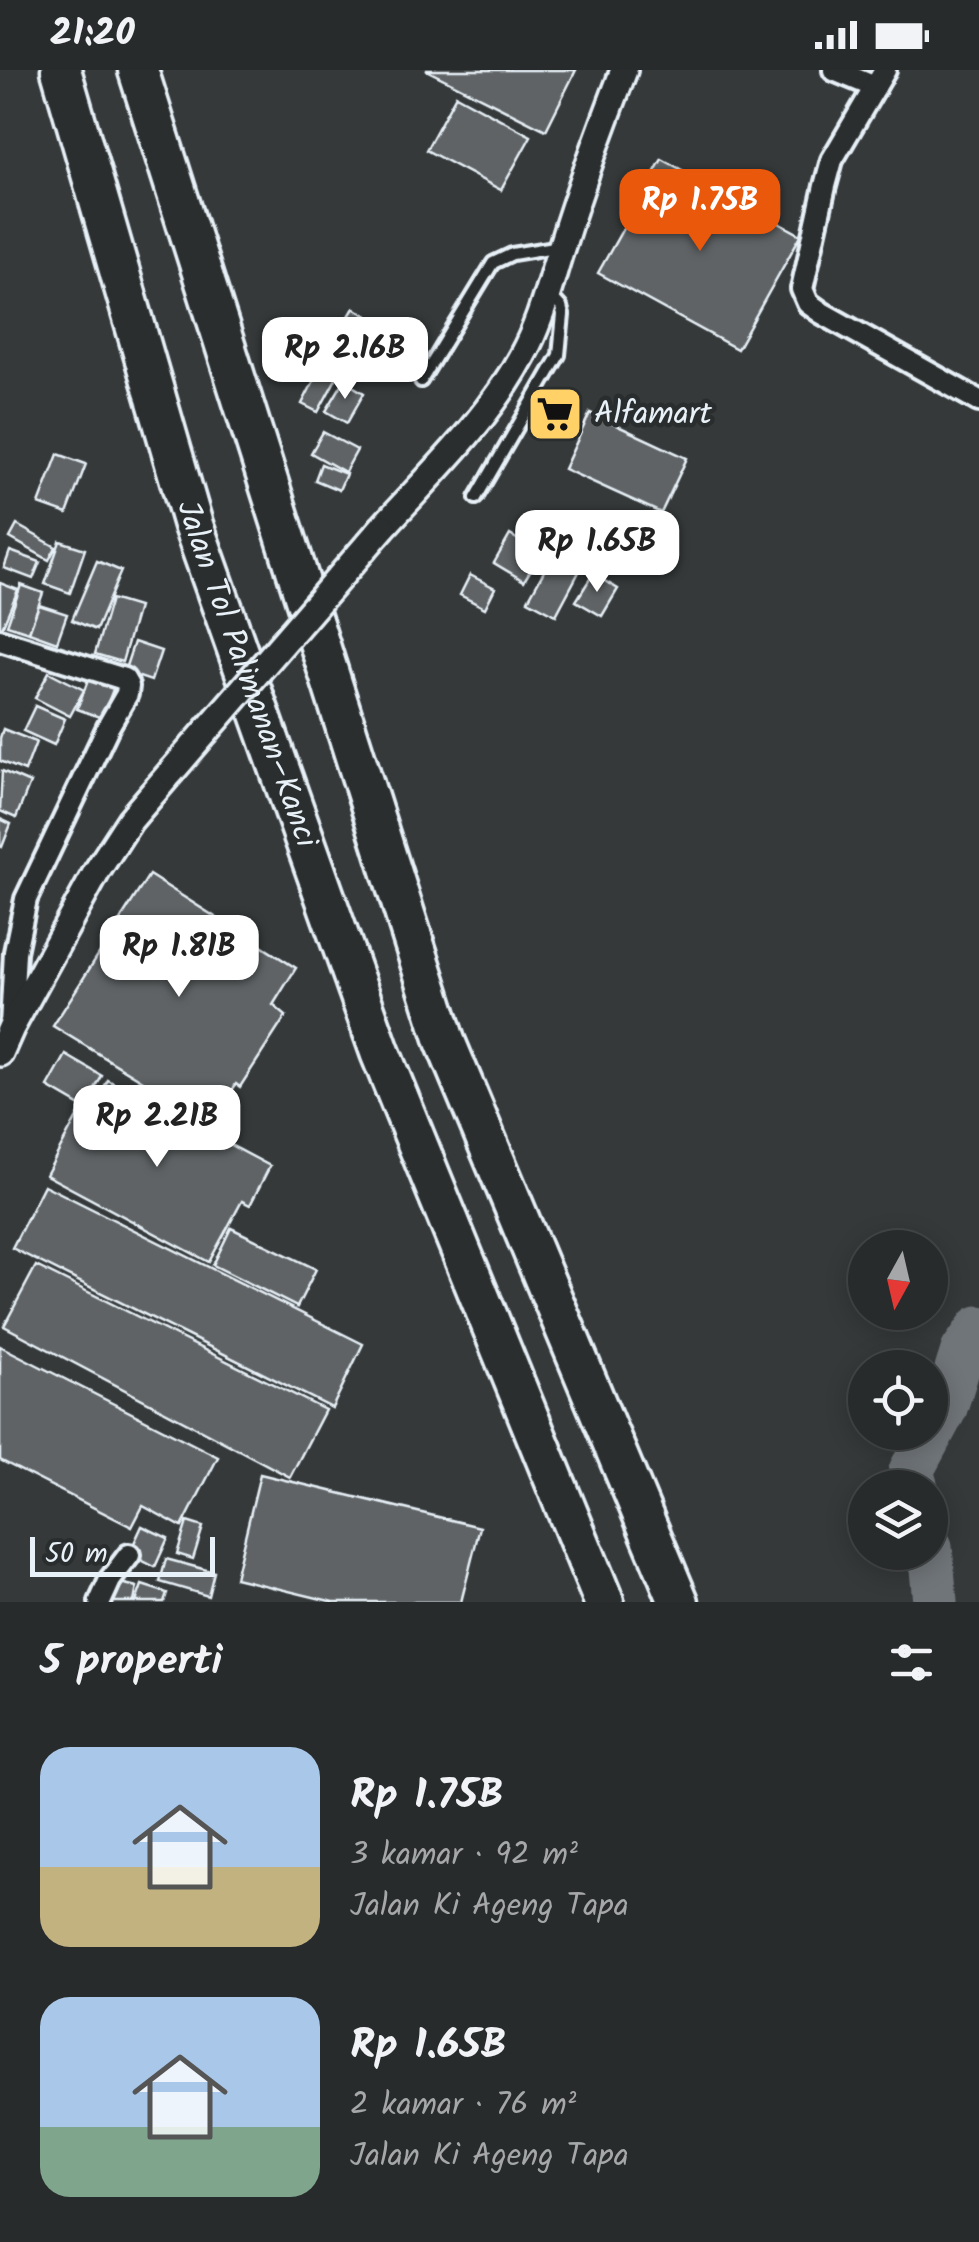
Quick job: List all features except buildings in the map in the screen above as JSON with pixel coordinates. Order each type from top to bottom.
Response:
[{"type":"highway","name":"Jalan Tol Palimanan–Kanci","points":[[61,70],[193,525],[380,1052],[604,1602]]},
{"type":"highway","points":[[138,70],[445,1041],[679,1602]]},
{"type":"street","points":[[0,1054],[97,871],[130,820],[456,448],[520,361],[549,294],[604,120],[624,70]]},
{"type":"street","points":[[834,70],[880,79],[832,160],[803,276],[803,296],[822,313],[979,401]]},
{"type":"street","points":[[0,640],[124,679],[128,686],[26,898],[15,952],[11,1028]]},
{"type":"street","points":[[100,1602],[110,1580],[129,1555]]},
{"type":"lane","points":[[421,381],[492,263],[512,254],[562,246]]},
{"type":"lane","points":[[476,498],[558,355],[563,315],[549,294]]},
{"type":"waterway","points":[[912,1470],[945,1408],[963,1351],[979,1328]]},
{"type":"waterway","points":[[932,1570],[935,1602]]},
{"type":"place","name":"Alfamart","points":[[555,414]]}]
